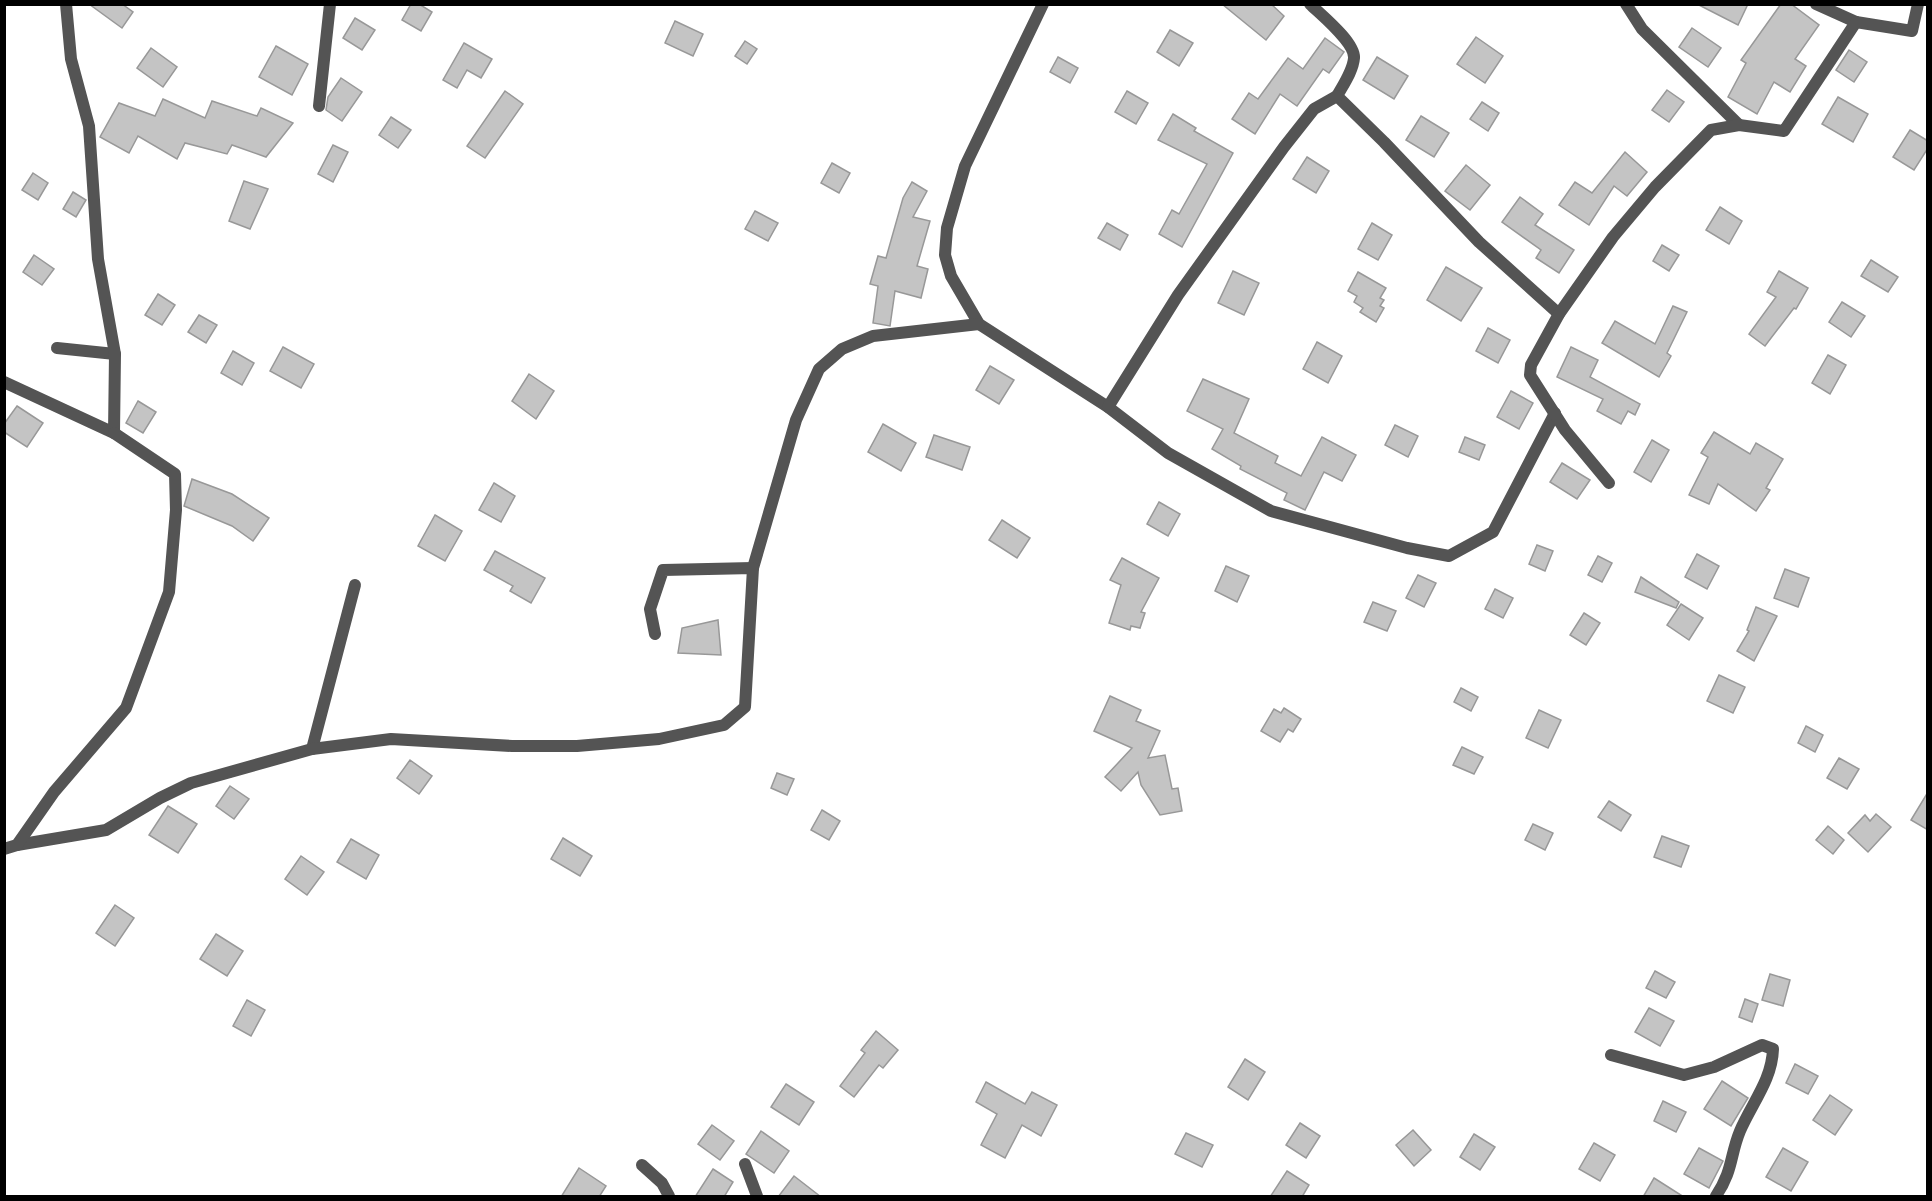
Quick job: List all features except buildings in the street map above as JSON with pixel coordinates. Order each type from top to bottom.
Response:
[{"type":"street","points":[[66,4],[71,59],[89,126],[98,259],[115,354],[114,433]]},
{"type":"street","points":[[319,106],[330,4]]},
{"type":"street","points":[[1043,4],[965,166],[946,228],[945,255],[951,276],[979,324],[1108,406],[1168,453],[1271,511],[1407,548],[1449,556],[1493,532],[1555,413]]},
{"type":"street","points":[[1108,406],[1179,295],[1284,147],[1314,109],[1337,96],[1353,66],[1354,55],[1350,46],[1310,4]]},
{"type":"street","points":[[1626,4],[1642,29],[1739,125]]},
{"type":"street","points":[[1816,4],[1856,22],[1912,31],[1918,4]]},
{"type":"street","points":[[1609,483],[1565,430],[1530,375],[1531,365],[1558,314],[1613,237],[1656,187],[1711,130],[1739,125],[1784,131],[1856,22]]},
{"type":"street","points":[[1337,96],[1479,242],[1558,314]]},
{"type":"street","points":[[4,849],[106,830],[160,798],[191,783],[312,749],[391,739],[512,746],[577,746],[659,739],[724,725],[745,706],[753,568],[796,420],[819,369],[842,350],[873,336],[979,324]]},
{"type":"street","points":[[57,348],[115,354]]},
{"type":"street","points":[[4,382],[114,433],[175,474],[176,510],[169,592],[126,708],[54,792],[17,845]]},
{"type":"street","points":[[655,634],[650,609],[663,570],[753,568]]},
{"type":"street","points":[[312,749],[355,585]]},
{"type":"street","points":[[1611,1055],[1684,1075],[1714,1067],[1762,1045],[1773,1050],[1773,1065],[1740,1132],[1733,1164],[1716,1197]]},
{"type":"street","points":[[745,1164],[757,1197]]},
{"type":"street","points":[[642,1166],[662,1183],[669,1197]]}]
